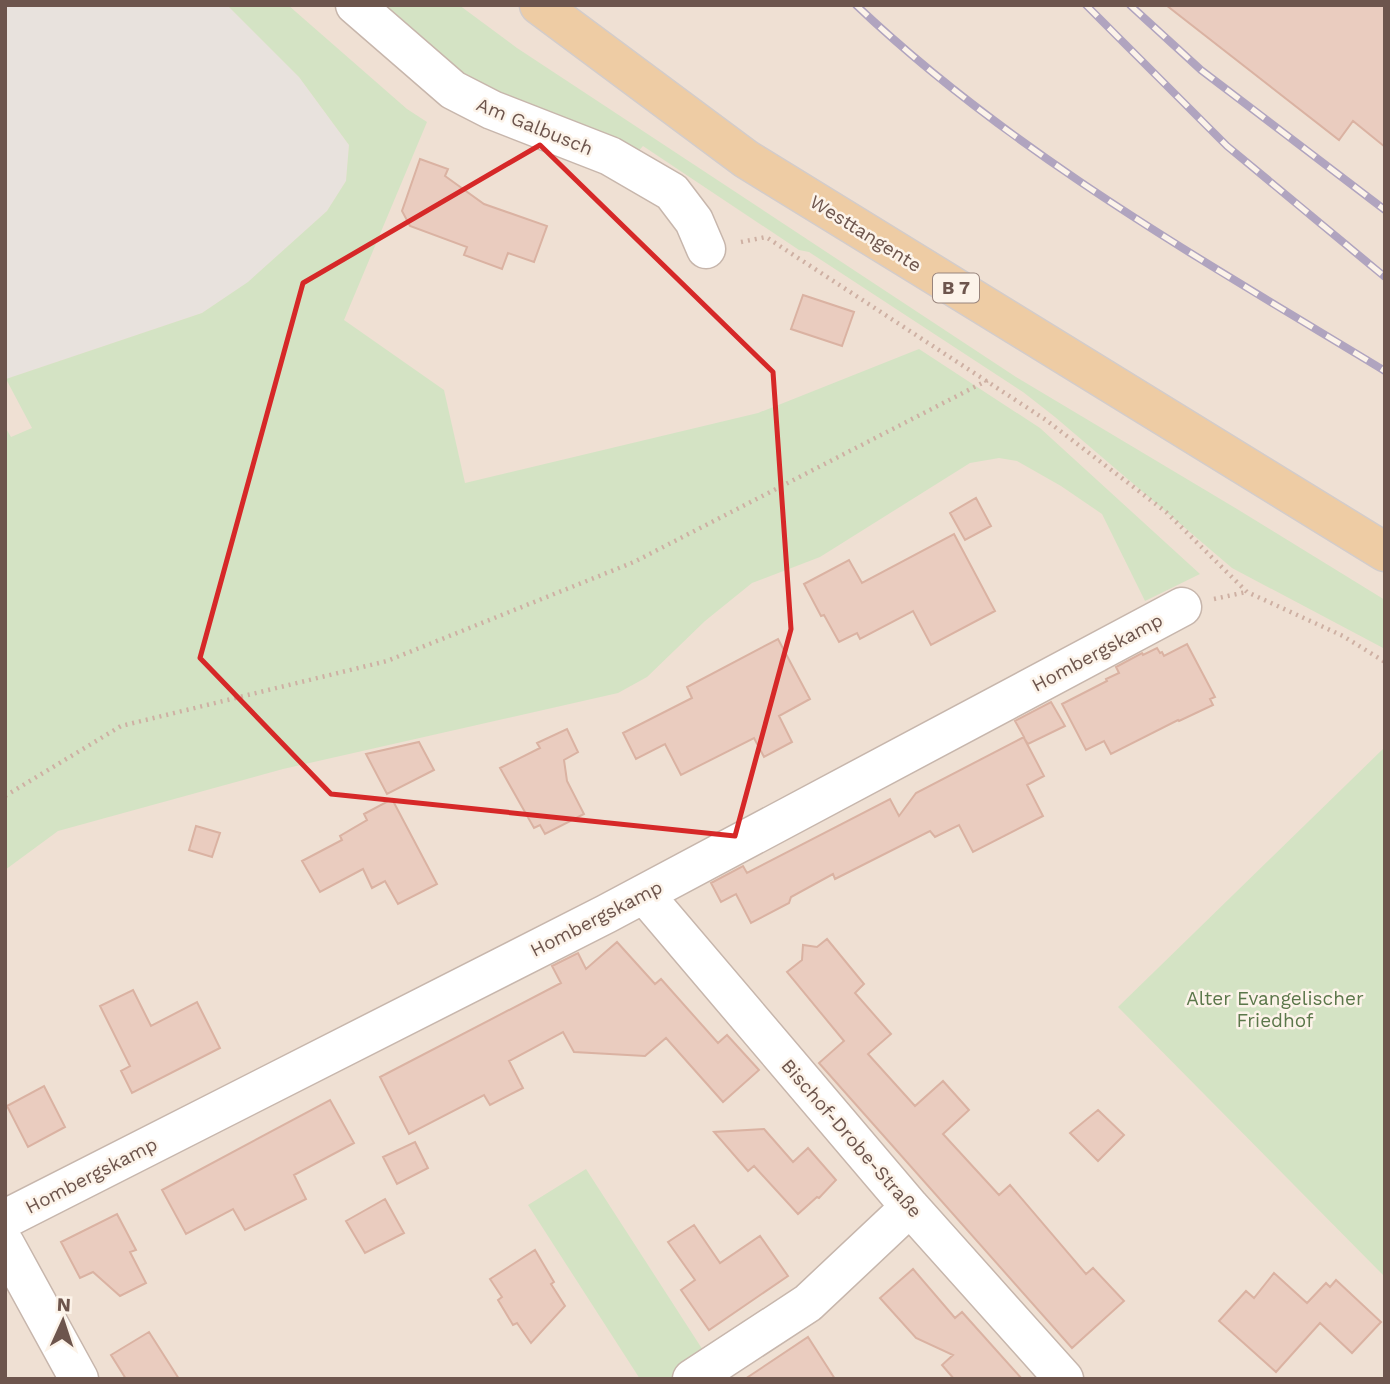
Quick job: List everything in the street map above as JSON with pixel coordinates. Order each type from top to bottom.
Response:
[{"type":"main road","name":"Westtangente","points":[[539,5],[746,159],[1385,552]]},
{"type":"street","name":"Am Galbusch","points":[[355,5],[453,90],[492,110],[610,156],[672,192],[694,220],[706,249]]},
{"type":"street","name":"Hombergskamp","points":[[5,1219],[643,894],[1182,607]]},
{"type":"street","name":"Bischof-Drobe-Straße","points":[[643,894],[910,1208],[1064,1379]]},
{"type":"street","points":[[692,1379],[808,1303],[910,1208]]},
{"type":"street","points":[[5,1244],[79,1379]]},
{"type":"path","points":[[706,249],[766,237],[1046,420],[1166,512],[1247,592],[1343,636],[1385,662]]},
{"type":"path","points":[[5,796],[121,726],[387,662],[634,562],[988,380]]},
{"type":"highlighted area","points":[[540,145],[773,372],[791,629],[735,836],[331,794],[200,658],[303,283]]},
{"type":"shaded area","points":[[5,5],[1385,5],[1385,1379],[5,1379]]},
{"type":"shaded area","points":[[5,5],[227,5],[299,77],[349,145],[346,181],[327,211],[247,283],[202,313],[6,379]]},
{"type":"green space","points":[[227,5],[288,5],[407,109],[427,122],[344,320],[444,390],[465,483],[758,413],[919,349],[1040,428],[1200,574],[1145,601],[1102,514],[1017,461],[999,458],[970,463],[820,557],[752,583],[705,621],[647,677],[618,693],[283,769],[58,831],[5,870],[5,427],[11,437],[32,428],[6,379],[202,313],[248,282],[327,211],[346,181],[349,145],[299,77]]},
{"type":"green space","points":[[386,5],[459,5],[517,48],[1016,377],[1385,600],[1385,649],[1232,568],[1023,392],[809,252],[799,250],[643,146],[634,156],[483,92]]},
{"type":"green space","name":"Alter Evangelischer Friedhof","points":[[1385,747],[1385,1277],[1118,1007]]},
{"type":"green space","points":[[586,1169],[708,1358],[675,1379],[640,1379],[528,1205]]},
{"type":"building","points":[[1166,5],[1385,5],[1385,147],[1353,121],[1339,140]]},
{"type":"building","points":[[420,159],[448,169],[445,176],[484,204],[547,226],[534,262],[508,253],[502,269],[464,255],[467,247],[410,226],[402,211]]},
{"type":"building","points":[[803,295],[854,312],[842,346],[791,329]]},
{"type":"building","points":[[976,498],[991,526],[965,540],[950,513]]},
{"type":"building","points":[[954,534],[995,611],[931,645],[913,611],[860,639],[857,633],[839,642],[804,584],[849,560],[862,583]]},
{"type":"building","points":[[778,639],[810,699],[779,716],[792,742],[764,757],[754,738],[681,775],[665,744],[636,759],[623,733],[692,698],[687,687]]},
{"type":"building","points":[[1187,644],[1215,697],[1210,699],[1213,705],[1111,754],[1104,741],[1086,750],[1062,704],[1107,681],[1106,679],[1119,673],[1116,667],[1142,653],[1143,655],[1157,648],[1164,656]]},
{"type":"building","points":[[1051,702],[1065,726],[1028,744],[1024,738],[1044,776],[1027,785],[1043,816],[973,852],[959,825],[935,837],[930,831],[835,879],[833,874],[791,897],[789,903],[751,923],[736,894],[721,902],[711,883],[743,866],[747,873],[890,799],[899,816],[916,793],[1024,737],[1015,721]]},
{"type":"building","points":[[567,729],[578,752],[564,760],[567,781],[584,814],[545,834],[540,825],[534,828],[500,768],[540,748],[537,743]]},
{"type":"building","points":[[419,742],[434,770],[387,794],[366,754]]},
{"type":"building","points":[[392,799],[437,884],[398,904],[385,881],[372,888],[363,869],[320,892],[302,861],[342,840],[340,836],[367,820],[364,814]]},
{"type":"building","points":[[196,826],[220,833],[212,857],[189,850]]},
{"type":"building","points":[[827,939],[864,984],[855,993],[891,1034],[868,1054],[915,1106],[943,1081],[969,1110],[943,1134],[999,1195],[1010,1185],[1086,1274],[1093,1268],[1124,1301],[1072,1348],[819,1063],[844,1041],[787,972],[802,960],[803,945],[817,947]]},
{"type":"building","points":[[617,942],[655,984],[661,979],[718,1043],[727,1035],[759,1070],[723,1102],[666,1038],[645,1056],[574,1052],[563,1032],[509,1061],[523,1088],[490,1105],[484,1095],[409,1134],[380,1077],[561,983],[552,966],[578,953],[586,969]]},
{"type":"building","points":[[133,990],[151,1026],[197,1002],[220,1048],[132,1093],[121,1071],[130,1066],[100,1006]]},
{"type":"building","points":[[44,1086],[65,1127],[28,1147],[7,1106]]},
{"type":"building","points":[[330,1100],[354,1143],[294,1175],[306,1199],[245,1230],[233,1209],[186,1234],[162,1190]]},
{"type":"building","points":[[1098,1110],[1124,1135],[1098,1161],[1070,1133]]},
{"type":"building","points":[[764,1129],[793,1162],[808,1148],[836,1180],[798,1214],[754,1166],[748,1171],[714,1132]]},
{"type":"building","points":[[415,1142],[428,1168],[397,1184],[383,1157]]},
{"type":"building","points":[[385,1199],[404,1233],[365,1253],[346,1221]]},
{"type":"building","points":[[117,1214],[136,1250],[130,1252],[146,1283],[120,1296],[93,1272],[80,1278],[61,1242]]},
{"type":"building","points":[[694,1225],[720,1263],[760,1236],[788,1276],[709,1330],[681,1290],[695,1280],[668,1242]]},
{"type":"building","points":[[535,1250],[565,1306],[531,1343],[517,1323],[513,1325],[498,1300],[502,1297],[490,1279]]},
{"type":"building","points":[[913,1269],[955,1318],[962,1312],[1022,1379],[954,1379],[942,1365],[953,1355],[916,1338],[880,1298]]},
{"type":"building","points":[[1274,1273],[1307,1303],[1326,1283],[1330,1287],[1336,1280],[1381,1322],[1352,1353],[1320,1323],[1276,1372],[1219,1321],[1246,1291],[1254,1298]]},
{"type":"building","points":[[149,1332],[179,1379],[126,1379],[111,1355]]},
{"type":"building","points":[[808,1337],[835,1379],[745,1379]]},
{"type":"railway","points":[[856,5],[916,59],[1044,157],[1178,245],[1385,371]]},
{"type":"railway","points":[[1086,5],[1227,146],[1385,277]]},
{"type":"railway","points":[[1130,5],[1201,70],[1385,210]]}]
